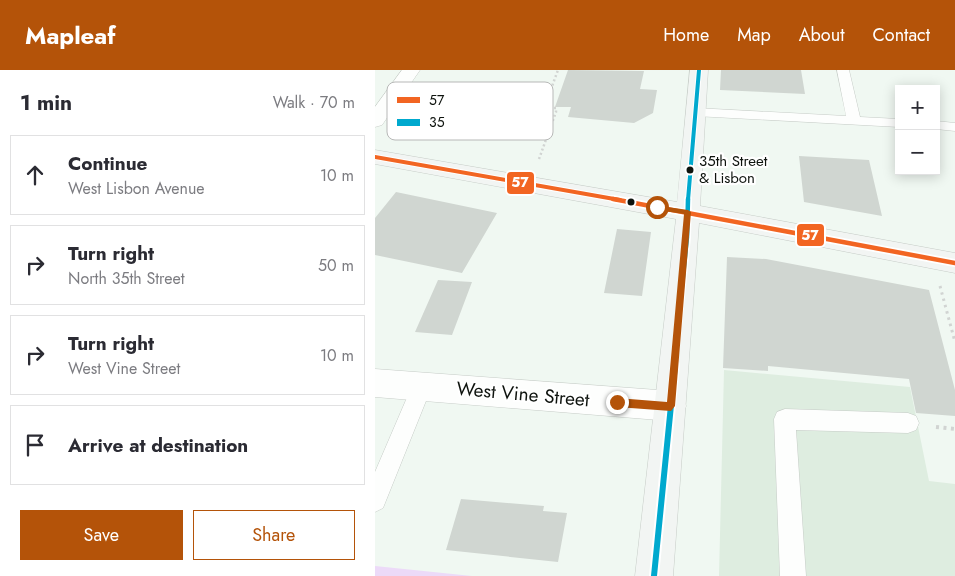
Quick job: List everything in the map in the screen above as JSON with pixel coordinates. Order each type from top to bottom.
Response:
[{"type":"main road","points":[[654,576],[671,406],[699,70]]},
{"type":"main road","points":[[375,157],[688,212],[955,263]]},
{"type":"street","points":[[403,82],[411,70]]},
{"type":"street","points":[[375,121],[387,104]]},
{"type":"street","name":"West Vine Street","points":[[375,383],[671,406]]},
{"type":"lane","points":[[843,70],[854,120]]},
{"type":"lane","points":[[695,112],[895,123]]},
{"type":"lane","points":[[940,125],[955,127]]},
{"type":"lane","points":[[375,500],[422,386]]},
{"type":"lane","points":[[793,576],[785,419],[907,423]]},
{"type":"path","points":[[553,84],[558,70]]},
{"type":"path","points":[[553,108],[556,108],[556,112],[553,120]]},
{"type":"path","points":[[539,159],[546,140]]},
{"type":"path","points":[[940,285],[955,342]]},
{"type":"path","points":[[936,427],[955,429]]},
{"type":"shaded area","points":[[724,370],[910,387],[929,481],[955,484],[955,576],[719,576]]},
{"type":"shaded area","points":[[375,566],[472,576],[375,576]]},
{"type":"building","points":[[568,70],[644,71],[640,89],[657,90],[653,113],[634,123],[568,117],[571,107],[555,107]]},
{"type":"building","points":[[721,70],[801,70],[805,94],[720,90]]},
{"type":"building","points":[[799,156],[869,160],[882,216],[804,202]]},
{"type":"building","points":[[396,192],[497,213],[462,273],[375,255],[375,218]]},
{"type":"building","points":[[617,229],[651,232],[642,296],[604,293]]},
{"type":"building","points":[[727,257],[766,259],[929,290],[955,390],[955,416],[916,413],[909,379],[768,366],[768,371],[723,368]]},
{"type":"building","points":[[438,280],[472,282],[452,335],[415,332]]},
{"type":"building","points":[[461,499],[544,506],[543,511],[567,513],[558,562],[446,550]]},
{"type":"transit line","name":"35","points":[[654,576],[687,237],[689,185],[699,70]]},
{"type":"transit line","name":"57","points":[[375,157],[720,218],[955,263]]},
{"type":"place","name":"35th Street & Lisbon","points":[[690,170]]},
{"type":"route","points":[[617,402],[671,406],[688,212],[657,207]]}]
